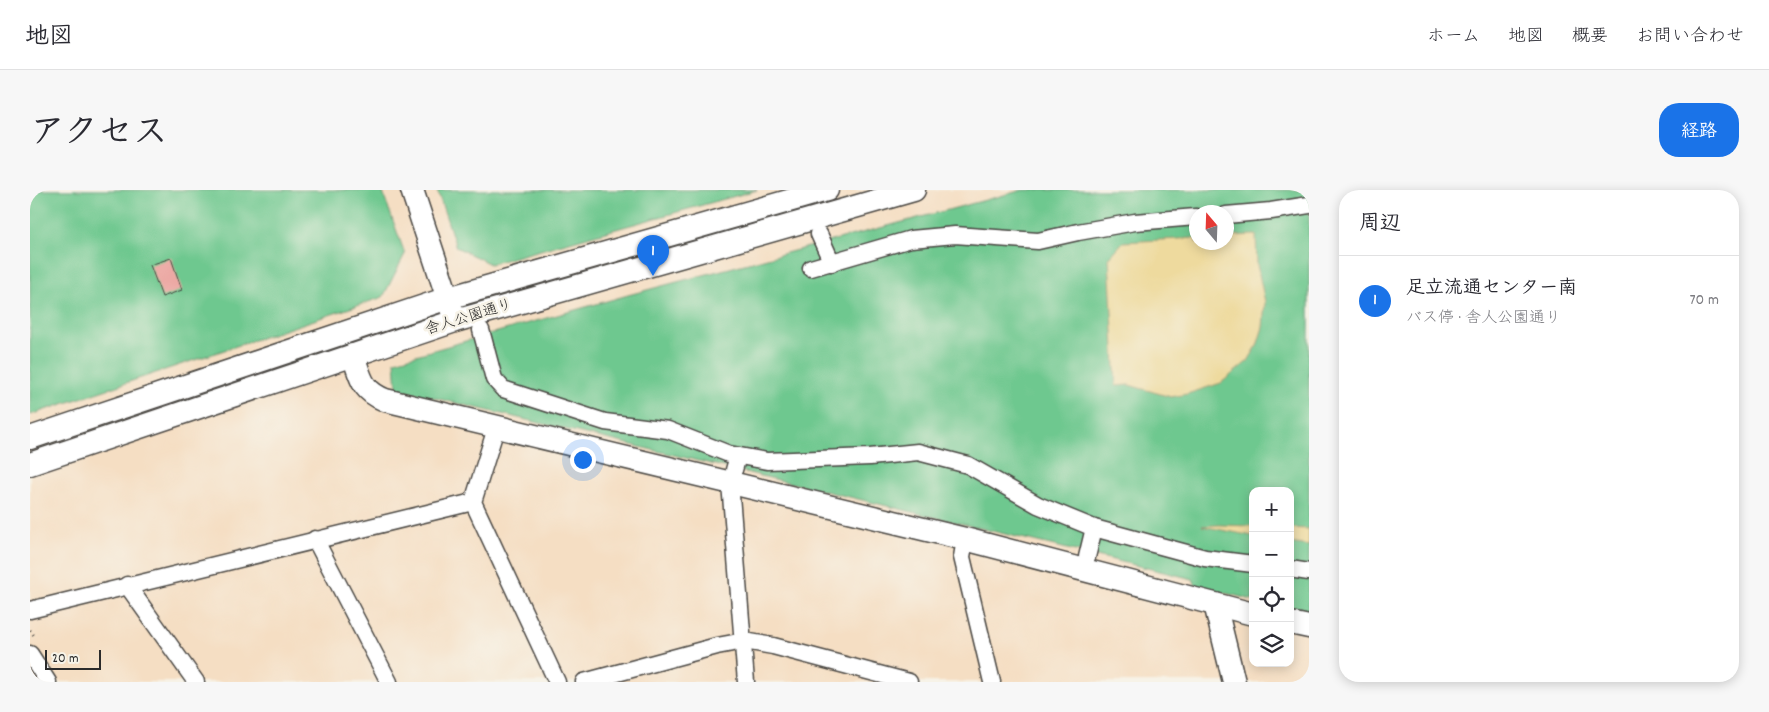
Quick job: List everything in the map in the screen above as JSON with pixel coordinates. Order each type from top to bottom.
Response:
[{"type":"street","points":[[412,190],[455,321]]},
{"type":"street","name":"舎人公園通り","points":[[30,438],[448,298],[827,190]]},
{"type":"street","name":"舎人公園通り","points":[[30,464],[455,321],[914,190]]},
{"type":"street","points":[[1234,214],[1309,205]]},
{"type":"street","points":[[812,268],[911,239],[955,235],[1038,241],[1135,222],[1189,218]]},
{"type":"street","points":[[820,234],[832,262]]},
{"type":"street","points":[[481,330],[494,379],[503,389],[605,422],[668,430],[730,454],[734,470],[746,682]]},
{"type":"street","points":[[353,355],[364,385],[372,394],[385,400],[497,425],[734,470],[965,539],[1249,613]]},
{"type":"street","points":[[497,425],[472,502],[557,682]]},
{"type":"street","points":[[734,470],[767,460],[870,457],[918,452],[968,465],[1038,505],[1094,528],[1205,558],[1249,564]]},
{"type":"street","points":[[30,610],[472,502]]},
{"type":"street","points":[[1087,557],[1094,528]]},
{"type":"street","points":[[316,539],[389,682]]},
{"type":"street","points":[[965,539],[962,554],[992,682]]},
{"type":"street","points":[[1294,570],[1309,572]]},
{"type":"street","points":[[127,585],[196,682]]},
{"type":"street","points":[[1215,604],[1234,682]]},
{"type":"street","points":[[1294,624],[1309,627]]},
{"type":"street","points":[[584,682],[716,646],[744,641],[772,646],[909,682]]},
{"type":"street","points":[[30,654],[48,682]]},
{"type":"green space","points":[[30,190],[382,190],[405,254],[383,297],[30,415]]},
{"type":"green space","points":[[437,190],[757,190],[490,264],[456,247]]},
{"type":"green space","points":[[1023,190],[1309,190],[1309,615],[1294,611],[1294,487],[1249,487],[1249,599],[1196,586],[1193,579],[397,389],[395,361],[628,295]]},
{"type":"sand","points":[[1256,235],[1257,265],[1265,302],[1263,327],[1257,346],[1248,361],[1221,383],[1187,394],[1171,397],[1129,385],[1116,386],[1109,258],[1123,242],[1189,238],[1189,250],[1234,250],[1234,236]]},
{"type":"sand","points":[[1202,526],[1249,526],[1249,535]]},
{"type":"sand","points":[[1294,528],[1309,529],[1309,546],[1294,544]]},
{"type":"building","points":[[171,258],[182,290],[162,297],[150,265]]},
{"type":"place","name":"足立流通センター南","points":[[653,276]]}]
